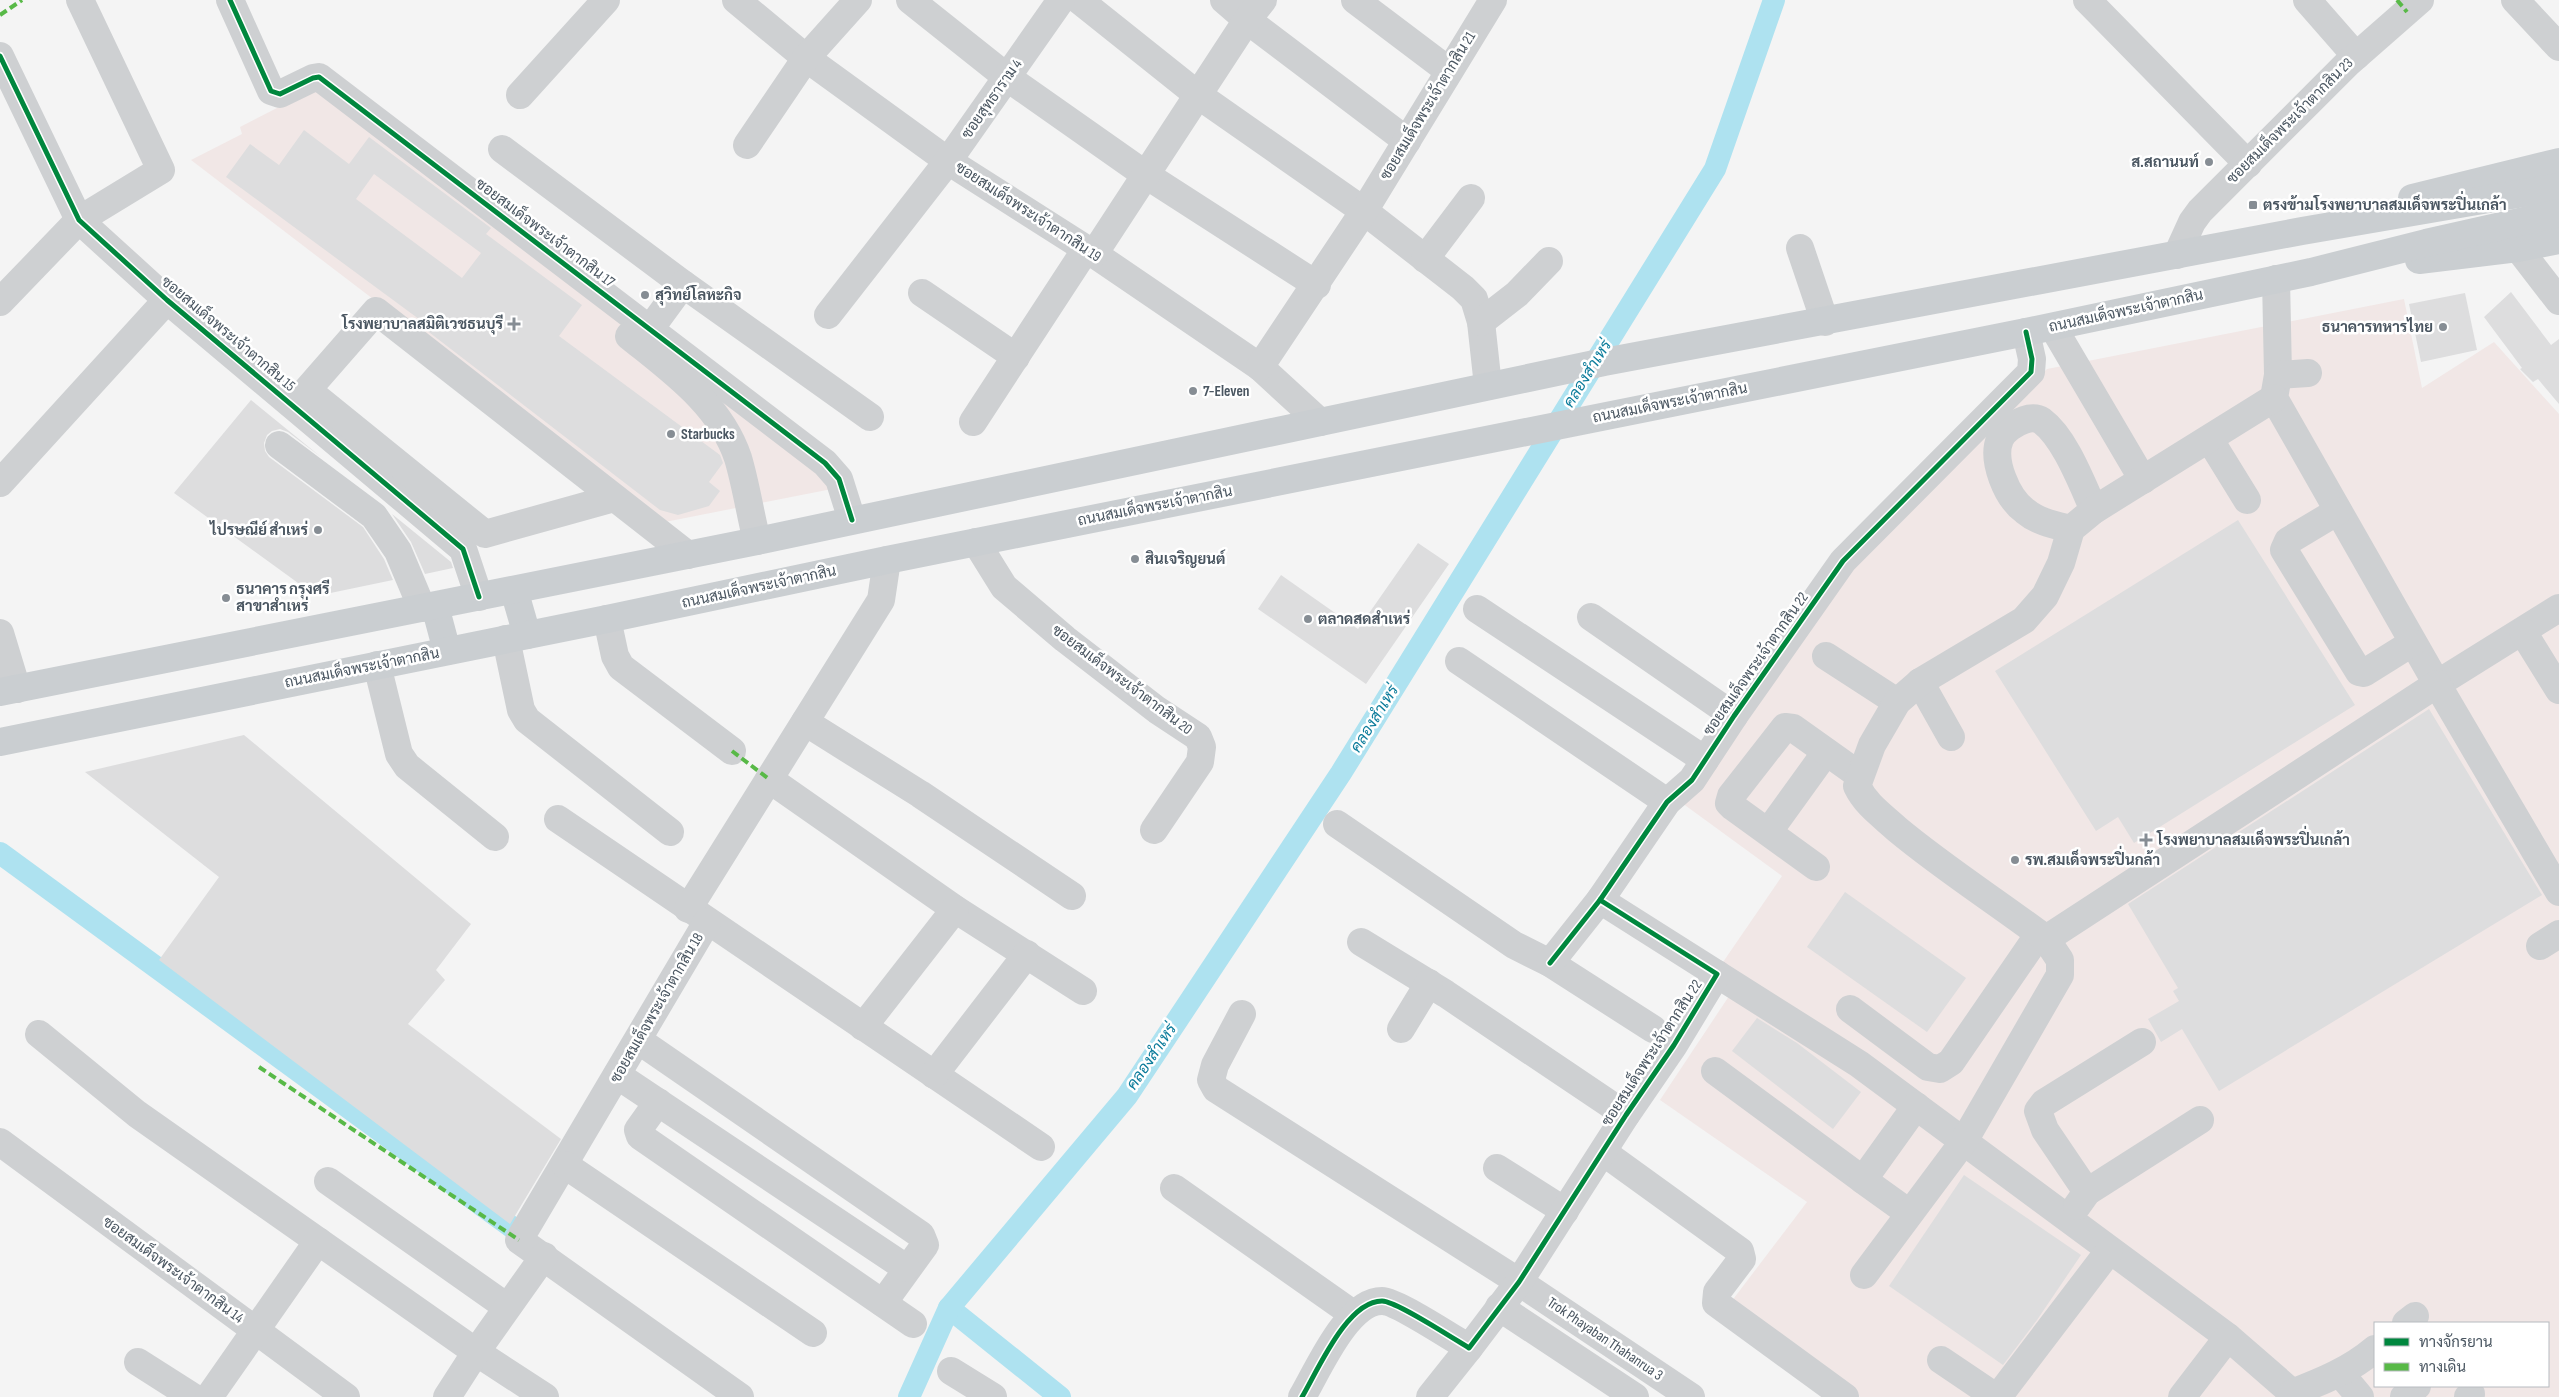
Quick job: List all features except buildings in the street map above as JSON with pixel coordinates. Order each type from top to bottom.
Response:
[{"type":"main road","points":[[2302,231],[2423,195],[2559,162]]},
{"type":"main road","points":[[8,690],[757,541],[1604,362],[2302,231],[2559,187]]},
{"type":"main road","name":"ถนนสมเด็จพระเจ้าตากสิน","points":[[0,742],[1504,435],[2053,327],[2311,272],[2559,212]]},
{"type":"main road","name":"ถนนสมเด็จพระเจ้าตากสิน","points":[[2311,272],[2518,248],[2559,240]]},
{"type":"main road","points":[[514,590],[516,637]]},
{"type":"main road","points":[[428,607],[447,651]]},
{"type":"street","points":[[0,302],[80,220],[161,170],[80,0]]},
{"type":"street","name":"ซอยสมเด็จพระเจ้าตากสิน 17","points":[[230,0],[271,91],[280,94],[313,78],[319,78],[825,463],[839,479],[852,520]]},
{"type":"street","points":[[520,95],[606,0]]},
{"type":"street","name":"ซอยสมเด็จพระเจ้าตากสิน 19","points":[[736,0],[806,58],[948,161],[1090,252],[1260,366],[1320,422]]},
{"type":"street","points":[[747,145],[806,58],[858,0]]},
{"type":"street","points":[[910,0],[1008,78],[1146,175],[1317,285]]},
{"type":"street","name":"ซอยสุทธาราม 4","points":[[828,315],[948,161],[1061,0]]},
{"type":"street","points":[[1079,0],[1198,95],[1364,211],[1474,299],[1482,322],[1488,386]]},
{"type":"street","points":[[1224,0],[1255,10],[1407,140]]},
{"type":"street","points":[[1354,0],[1449,71]]},
{"type":"street","points":[[2087,0],[2248,164]]},
{"type":"street","points":[[2307,0],[2356,56]]},
{"type":"street","name":"ซอยสมเด็จพระเจ้าตากสิน 23","points":[[2177,255],[2192,222],[2200,211],[2356,56],[2420,0]]},
{"type":"street","points":[[2515,0],[2559,46]]},
{"type":"street","name":"ซอยสมเด็จพระเจ้าตากสิน 21","points":[[1260,366],[1317,285],[1364,211],[1449,71],[1483,4]]},
{"type":"street","points":[[973,422],[1016,357],[1146,175],[1255,10]]},
{"type":"street","name":"ซอยสมเด็จพระเจ้าตากสิน 15","points":[[0,56],[80,220],[167,300],[463,549],[479,597]]},
{"type":"street","points":[[369,134],[500,233],[678,376],[702,400],[721,422],[737,457],[757,541]]},
{"type":"street","points":[[502,149],[683,284],[870,417]]},
{"type":"street","points":[[1424,259],[1471,198]]},
{"type":"street","points":[[1800,248],[1825,322]]},
{"type":"street","points":[[2518,248],[2559,301]]},
{"type":"street","points":[[1482,322],[1517,294],[1549,261]]},
{"type":"street","points":[[2276,279],[2276,386],[2338,511],[2412,643],[2559,892]]},
{"type":"street","points":[[650,329],[683,284]]},
{"type":"street","points":[[922,293],[1016,357]]},
{"type":"street","points":[[0,483],[167,300]]},
{"type":"street","points":[[614,498],[485,534],[307,390],[376,311],[688,555]]},
{"type":"street","points":[[2053,327],[2143,480]]},
{"type":"street","name":"ซอยสมเด็จพระเจ้าตากสิน 22","points":[[1469,1348],[1519,1282],[1626,1115],[1674,1045],[1717,974],[1600,900],[1667,802],[1692,780],[1734,716],[1843,561],[2031,372],[2032,359],[2026,332]]},
{"type":"street","points":[[1864,1275],[1964,1141],[2060,974],[2060,960],[2043,937],[1919,847],[1872,808],[1856,786],[1872,745],[1897,702],[1920,682],[2024,620],[2045,596],[2061,563],[2071,529],[2094,510],[2210,440],[2276,386],[2308,373]]},
{"type":"street","points":[[2071,529],[2034,518],[2023,510],[2013,497],[2006,484],[1998,456],[1998,445],[2001,436],[2007,430],[2018,422],[2031,418],[2041,421],[2060,444],[2094,510]]},
{"type":"street","points":[[2210,440],[2247,500]]},
{"type":"street","points":[[278,445],[374,516],[398,551],[428,607]]},
{"type":"street","points":[[2338,511],[2288,541],[2284,550],[2359,672],[2364,673],[2412,643]]},
{"type":"street","name":"ซอยสมเด็จพระเจ้าตากสิน 20","points":[[976,542],[1004,587],[1157,710],[1198,737],[1202,747],[1200,762],[1154,830]]},
{"type":"street","name":"ซอยสมเด็จพระเจ้าตากสิน 18","points":[[544,1256],[519,1240],[638,1040],[698,916],[769,779],[881,600],[887,560]]},
{"type":"street","points":[[1477,609],[1705,760]]},
{"type":"street","points":[[1591,617],[1734,716]]},
{"type":"street","points":[[607,619],[615,656],[622,667],[732,751]]},
{"type":"street","points":[[1850,1009],[1928,1067],[1940,1069],[1951,1062],[2043,937],[2437,684],[2546,623],[2559,690]]},
{"type":"street","points":[[0,633],[8,690]]},
{"type":"street","points":[[516,637],[521,710],[527,720],[670,832]]},
{"type":"street","points":[[1826,656],[1897,702]]},
{"type":"street","points":[[1459,661],[1667,802]]},
{"type":"street","points":[[377,665],[399,754],[407,766],[495,836]]},
{"type":"street","points":[[1920,682],[1951,737]]},
{"type":"street","points":[[805,722],[920,794],[1072,896]]},
{"type":"street","points":[[1816,867],[1769,831],[1733,807],[1729,803],[1731,796],[1785,727],[1793,728],[1859,775]]},
{"type":"street","points":[[1769,831],[1826,752]]},
{"type":"street","points":[[769,779],[955,909],[1084,990]]},
{"type":"street","points":[[558,819],[1041,1148]]},
{"type":"street","points":[[1337,824],[1514,944],[1550,963],[1653,1029]]},
{"type":"street","points":[[1550,963],[1600,900]]},
{"type":"street","points":[[863,1027],[955,909]]},
{"type":"street","points":[[1361,942],[1429,983],[1626,1115]]},
{"type":"street","points":[[934,1075],[1027,954]]},
{"type":"street","points":[[1717,974],[1859,1064],[2109,1251],[2228,1337],[2295,1395],[2340,1374],[2357,1364],[2374,1350]]},
{"type":"street","points":[[1401,1029],[1429,983]]},
{"type":"street","name":"Trok Phayaban Thahanrua 3","points":[[1242,1014],[1216,1065],[1211,1080],[1216,1089],[1519,1282],[1691,1397]]},
{"type":"street","points":[[38,1034],[137,1114],[476,1352],[545,1397]]},
{"type":"street","points":[[638,1040],[921,1235],[925,1245],[906,1268],[883,1303]]},
{"type":"street","points":[[2087,1192],[2045,1130],[2038,1111],[2044,1104],[2142,1042]]},
{"type":"street","points":[[1715,1071],[1909,1213]]},
{"type":"street","points":[[618,1075],[906,1268]]},
{"type":"street","points":[[658,1102],[638,1130],[640,1136],[914,1324]]},
{"type":"street","points":[[1863,1180],[1916,1106]]},
{"type":"street","points":[[2067,1219],[2087,1192],[2200,1120]]},
{"type":"street","name":"ซอยสมเด็จพระเจ้าตากสิน 14","points":[[0,1142],[346,1397]]},
{"type":"street","points":[[1603,1152],[1740,1251],[1742,1255],[1740,1262],[1715,1298],[1720,1307],[1845,1397]]},
{"type":"street","points":[[565,1165],[813,1333]]},
{"type":"street","points":[[1497,1168],[1565,1211]]},
{"type":"street","points":[[328,1181],[507,1307]]},
{"type":"street","points":[[1174,1188],[1353,1314]]},
{"type":"street","points":[[209,1397],[254,1329],[318,1241]]},
{"type":"street","points":[[1941,1360],[1990,1394],[2001,1393],[2109,1251]]},
{"type":"street","points":[[447,1397],[476,1352],[544,1256],[740,1397]]},
{"type":"street","points":[[1302,1397],[1353,1314],[1364,1306],[1382,1301],[1398,1307],[1469,1348],[1430,1397]]},
{"type":"street","points":[[1500,1307],[1636,1397]]},
{"type":"street","points":[[2182,1397],[2228,1337]]},
{"type":"street","points":[[138,1362],[192,1397]]},
{"type":"street","points":[[951,1371],[993,1397]]},
{"type":"street","points":[[2340,1374],[2360,1397]]},
{"type":"street","points":[[2404,1397],[2416,1387]]},
{"type":"shaded area","name":"โรงพยาบาลสมิติเวชธนบุรี","points":[[316,88],[837,488],[665,522],[191,160],[242,134],[240,127]]},
{"type":"shaded area","name":"โรงพยาบาลสมเด็จพระปิ่นเกล้า","points":[[2404,299],[2422,388],[2494,342],[2559,414],[2559,1397],[1860,1397],[1731,1302],[1807,1202],[1660,1100],[1741,978],[1721,965],[1782,876],[1682,803],[1845,571],[2047,369]]},
{"type":"waterway","name":"คลองสำเหร่","points":[[909,1397],[949,1308],[1127,1096],[1341,773],[1715,169],[1774,0]]},
{"type":"waterway","points":[[0,853],[517,1231]]},
{"type":"waterway","points":[[949,1308],[1060,1397]]},
{"type":"marked path","points":[[0,15],[22,0]]},
{"type":"marked path","points":[[2397,0],[2407,12]]},
{"type":"marked path","points":[[732,751],[769,779]]},
{"type":"marked path","points":[[259,1067],[519,1240]]},
{"type":"cycle path","points":[[230,0],[271,91],[280,94],[319,77],[825,463],[839,479],[852,520]]},
{"type":"cycle path","points":[[0,56],[79,220],[167,300],[463,549],[479,597]]},
{"type":"cycle path","points":[[1550,963],[1600,900],[1667,802],[1692,780],[1734,716],[1843,561],[2031,372],[2032,359],[2026,332]]},
{"type":"cycle path","points":[[1302,1397],[1335,1339],[1357,1312],[1369,1304],[1382,1301],[1399,1307],[1469,1348],[1519,1282],[1626,1115],[1674,1045],[1717,974],[1600,900]]},
{"type":"place","name":"ส.สถานนท์","points":[[2209,162]]},
{"type":"place","name":"ตรงข้ามโรงพยาบาลสมเด็จพระปิ่นเกล้า","points":[[2253,205]]},
{"type":"place","name":"สุวิทย์โลหะกิจ","points":[[645,295]]},
{"type":"place","name":"โรงพยาบาลสมิติเวชธนบุรี","points":[[514,324]]},
{"type":"place","name":"ธนาคารทหารไทย","points":[[2443,327]]},
{"type":"place","name":"7-Eleven","points":[[1193,391]]},
{"type":"place","name":"Starbucks","points":[[671,434]]},
{"type":"place","name":"ไปรษณีย์ สำเหร่","points":[[318,530]]},
{"type":"place","name":"สินเจริญยนต์","points":[[1135,559]]},
{"type":"place","name":"ธนาคาร กรุงศรี สาขาสำเหร่","points":[[226,598]]},
{"type":"place","name":"ตลาดสดสำเหร่","points":[[1308,619]]},
{"type":"place","name":"โรงพยาบาลสมเด็จพระปิ่นเกล้า","points":[[2146,840]]},
{"type":"place","name":"รพ.สมเด็จพระปิ่นกล้า","points":[[2015,860]]}]
